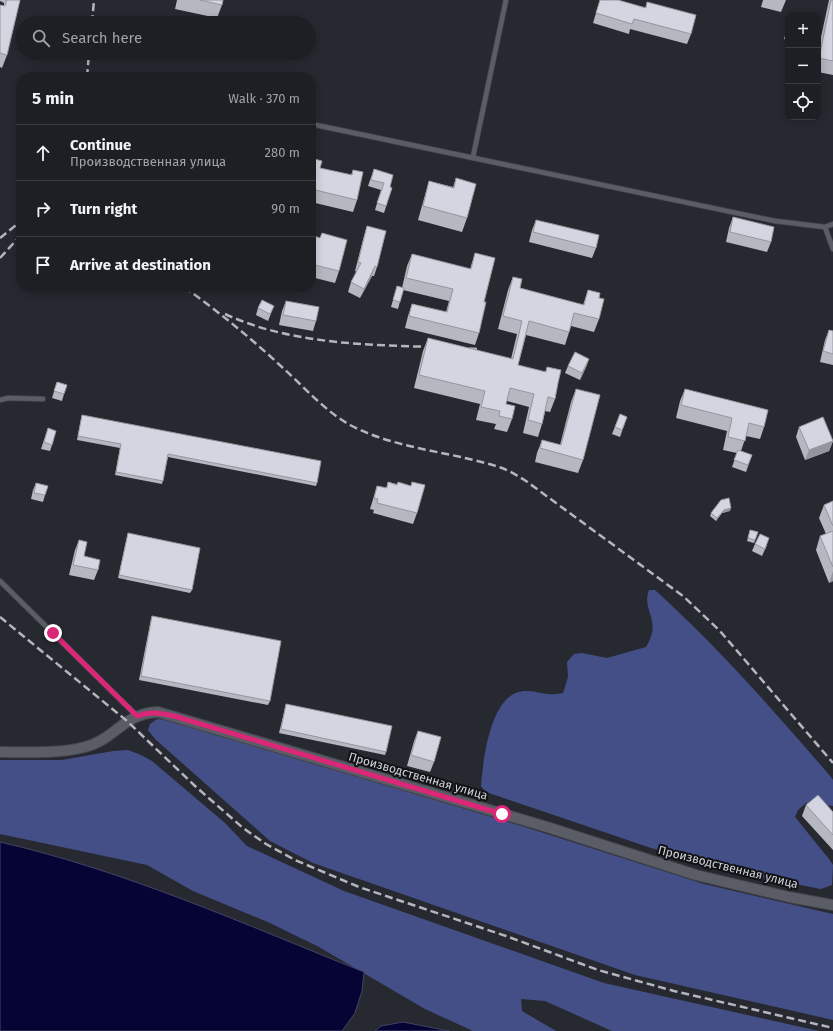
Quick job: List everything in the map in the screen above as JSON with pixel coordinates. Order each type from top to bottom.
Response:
[{"type":"street","name":"Производственная улица","points":[[0,752],[54,751],[86,747],[100,741],[137,716],[147,712],[158,712],[547,828],[696,875],[789,897],[833,905]]},
{"type":"lane","points":[[473,157],[506,0]]},
{"type":"lane","points":[[316,125],[775,221],[825,227],[833,224]]},
{"type":"lane","points":[[825,227],[833,249]]},
{"type":"lane","points":[[0,400],[8,398],[42,399]]},
{"type":"lane","points":[[0,581],[137,716]]},
{"type":"shaded area","points":[[649,590],[655,590],[702,635],[768,705],[833,780],[833,806],[806,803],[798,810],[795,817],[833,865],[832,885],[821,889],[759,877],[651,848],[486,792],[481,786],[490,730],[503,703],[512,695],[524,691],[533,691],[546,694],[563,693],[568,677],[567,662],[574,654],[582,653],[607,658],[646,647],[653,630],[647,597]]},
{"type":"shaded area","points":[[157,719],[170,720],[525,827],[704,884],[833,914],[833,1020],[635,975],[313,863],[270,841],[155,739],[148,730],[150,724]]},
{"type":"shaded area","points":[[128,750],[152,761],[225,823],[247,846],[344,891],[604,983],[819,1031],[612,1031],[545,1001],[521,999],[522,1011],[556,1031],[473,1031],[425,1009],[319,947],[270,923],[193,891],[147,865],[0,834],[0,760],[62,760],[113,751]]},
{"type":"shaded area","points":[[0,842],[47,854],[139,883],[229,917],[364,972],[362,991],[355,1013],[342,1031],[0,1031]]},
{"type":"shaded area","points":[[403,1022],[449,1031],[375,1031],[381,1026]]},
{"type":"building","points":[[7,0],[20,0],[7,55],[0,53],[0,5],[5,6]]},
{"type":"building","points":[[200,0],[223,0],[222,5]]},
{"type":"building","points":[[600,0],[618,0],[646,8],[647,2],[696,15],[691,34],[634,19],[632,24],[596,13]]},
{"type":"building","points":[[831,0],[833,0],[833,61],[821,58],[821,48]]},
{"type":"building","points":[[316,159],[322,161],[320,168],[352,175],[353,170],[363,172],[357,200],[316,190]]},
{"type":"building","points":[[374,169],[393,175],[390,187],[392,188],[386,206],[377,203],[384,183],[371,180]]},
{"type":"building","points":[[456,178],[476,184],[467,218],[423,206],[429,181],[454,188]]},
{"type":"building","points":[[733,217],[774,227],[771,242],[730,232]]},
{"type":"building","points":[[536,220],[599,235],[596,248],[533,232]]},
{"type":"building","points":[[367,226],[386,231],[377,267],[375,266],[364,289],[351,282],[361,263],[358,262]]},
{"type":"building","points":[[322,233],[347,240],[339,271],[316,265],[316,237],[320,238]]},
{"type":"building","points":[[475,253],[495,258],[484,302],[486,302],[479,333],[409,316],[412,304],[447,312],[453,289],[406,278],[412,254],[471,269]]},
{"type":"building","points":[[513,277],[522,279],[520,288],[584,305],[588,290],[600,293],[599,298],[604,299],[599,319],[574,313],[569,332],[529,321],[518,365],[546,372],[547,367],[561,370],[555,399],[548,397],[542,424],[528,420],[534,394],[510,388],[506,404],[515,406],[512,419],[499,416],[500,411],[481,407],[485,391],[419,375],[428,338],[513,359],[522,321],[503,316]]},
{"type":"building","points":[[397,286],[404,288],[400,302],[393,300]]},
{"type":"building","points":[[262,300],[274,306],[270,314],[258,308]]},
{"type":"building","points":[[286,301],[319,307],[316,321],[283,315]]},
{"type":"building","points":[[829,330],[833,331],[833,354],[823,351]]},
{"type":"building","points":[[575,352],[589,359],[582,373],[568,366]]},
{"type":"building","points":[[57,382],[67,385],[64,394],[54,391]]},
{"type":"building","points":[[576,389],[600,395],[583,460],[540,448],[542,440],[561,445]]},
{"type":"building","points":[[685,389],[768,410],[764,427],[749,423],[745,441],[728,437],[732,418],[681,405]]},
{"type":"building","points":[[620,414],[627,417],[622,430],[615,427]]},
{"type":"building","points":[[82,415],[321,461],[317,483],[168,454],[163,481],[116,472],[121,444],[78,436]]},
{"type":"building","points":[[823,417],[833,441],[809,450],[799,427]]},
{"type":"building","points":[[48,428],[56,431],[52,445],[44,442]]},
{"type":"building","points":[[738,450],[752,455],[748,465],[734,460]]},
{"type":"building","points":[[388,482],[397,485],[398,482],[411,486],[412,482],[425,485],[417,513],[377,503],[378,499],[374,498],[377,486],[387,488]]},
{"type":"building","points":[[36,483],[48,486],[45,495],[34,493]]},
{"type":"building","points":[[729,498],[731,508],[724,510],[717,518],[711,513],[721,500]]},
{"type":"building","points":[[833,501],[833,526],[824,505]]},
{"type":"building","points":[[750,530],[758,532],[755,540],[748,538]]},
{"type":"building","points":[[833,531],[833,567],[820,536]]},
{"type":"building","points":[[128,533],[200,548],[192,590],[119,575]]},
{"type":"building","points":[[760,534],[769,538],[765,549],[755,544]]},
{"type":"building","points":[[79,540],[87,542],[84,556],[100,560],[98,570],[73,565]]},
{"type":"building","points":[[152,616],[281,641],[270,701],[141,676]]},
{"type":"building","points":[[286,704],[392,726],[386,752],[281,729]]},
{"type":"building","points":[[418,731],[441,737],[434,762],[411,755]]},
{"type":"building","points":[[818,795],[833,812],[833,835],[806,805]]},
{"type":"railway","points":[[93,16],[94,0]]},
{"type":"railway","points":[[87,72],[88,60]]},
{"type":"railway","points":[[0,238],[16,225]]},
{"type":"railway","points":[[0,258],[16,240]]},
{"type":"railway","points":[[191,292],[247,336],[323,406],[350,425],[387,440],[483,462],[511,472],[526,481],[683,596],[720,631],[833,763]]},
{"type":"railway","points":[[225,314],[275,332],[302,337],[355,344],[435,347]]},
{"type":"railway","points":[[457,348],[479,349]]},
{"type":"railway","points":[[0,617],[127,721],[195,786],[243,828],[266,844],[295,860],[359,887],[506,936],[598,970],[674,991],[833,1028]]},
{"type":"route","points":[[53,633],[137,716],[147,712],[158,712],[174,716],[502,814]]}]
